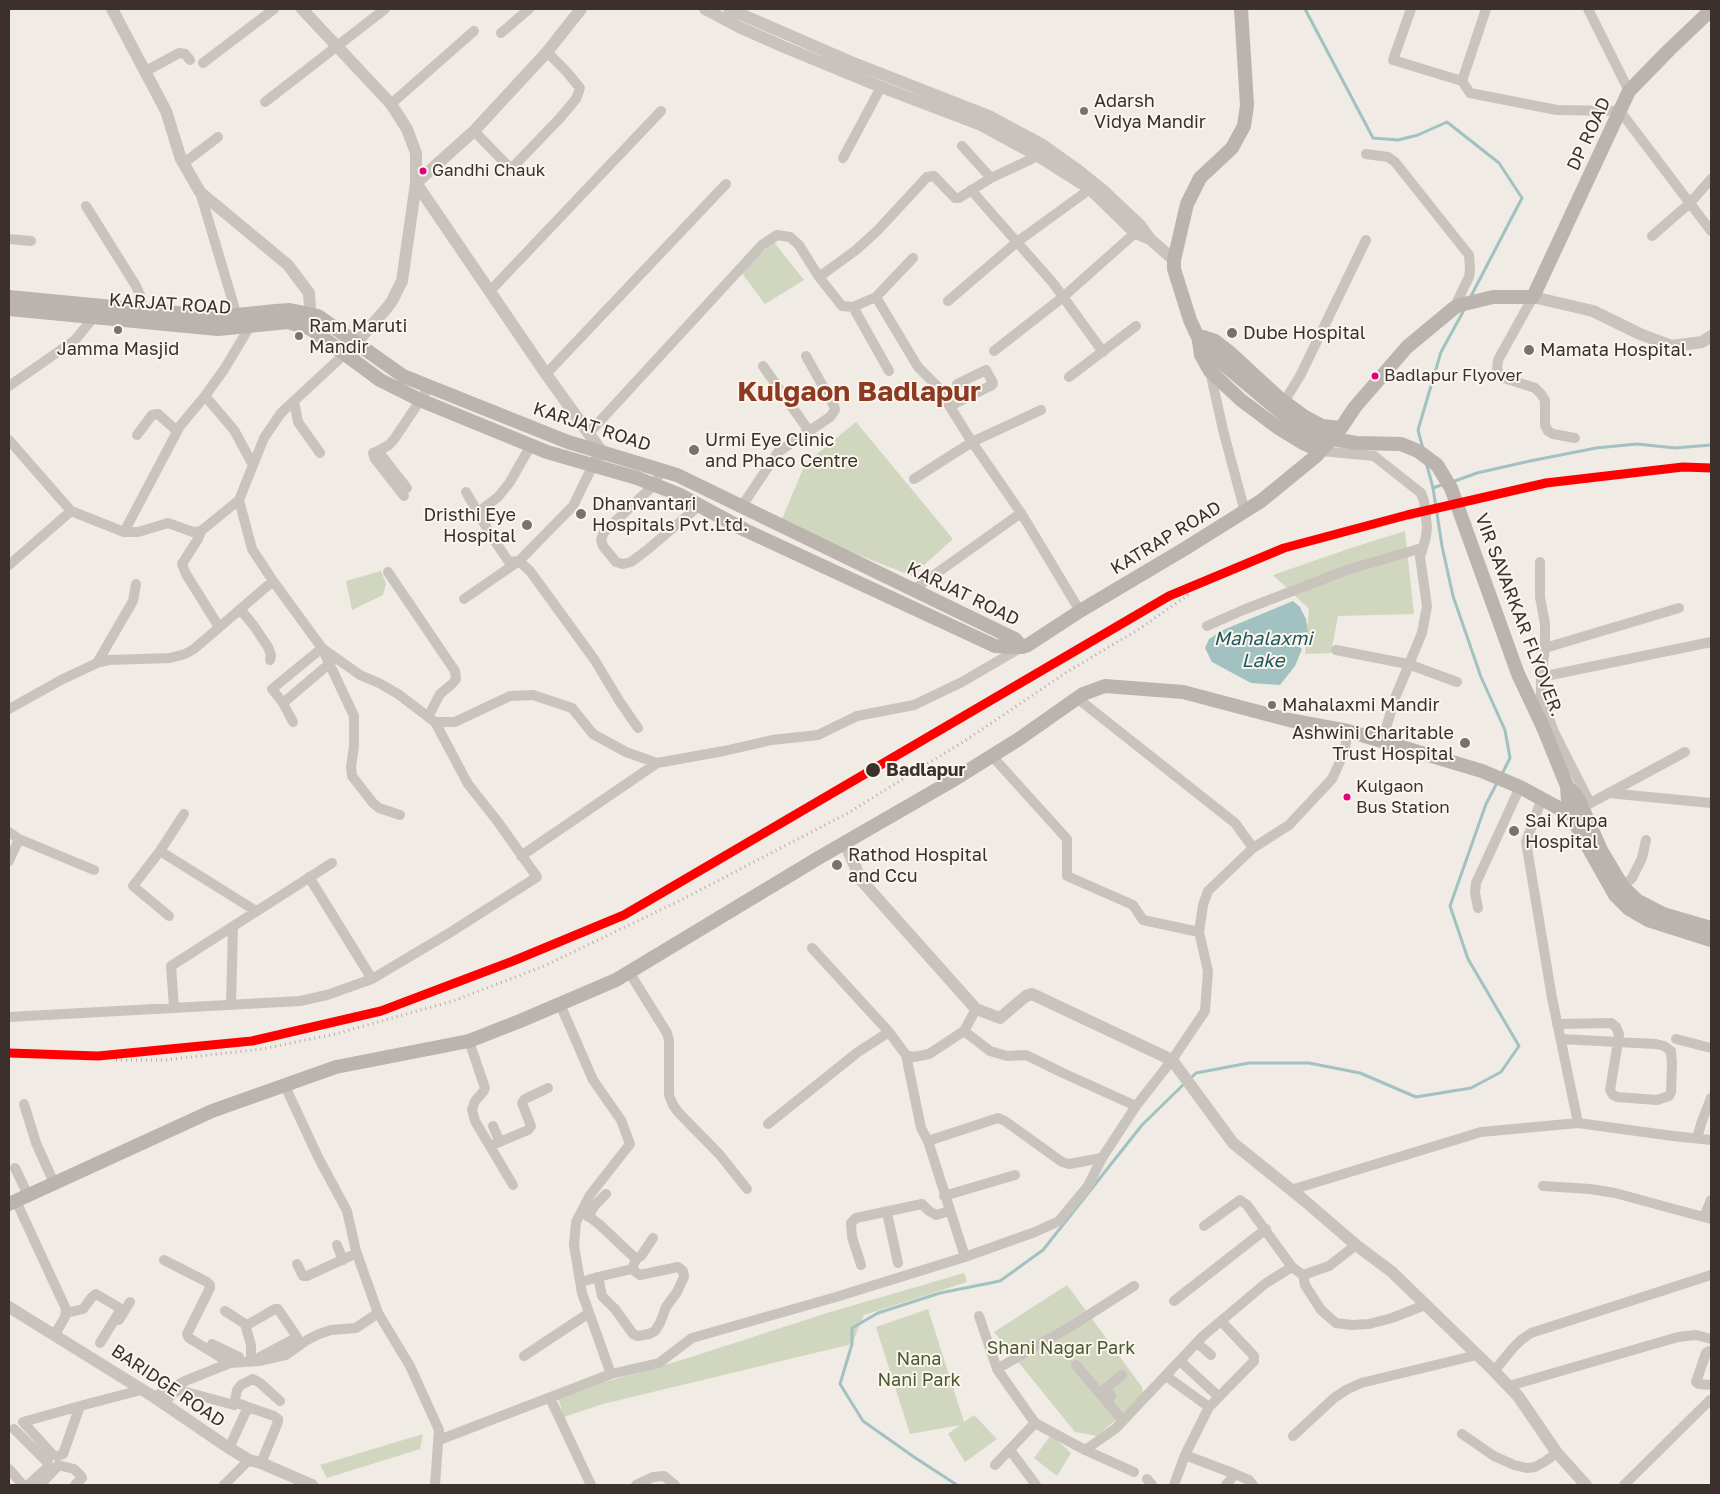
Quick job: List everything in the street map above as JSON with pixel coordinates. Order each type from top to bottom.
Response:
[{"type":"main road","points":[[1242,9],[1247,105],[1244,126],[1232,148],[1200,178],[1187,204],[1174,260],[1174,269],[1190,320],[1198,335],[1201,355],[1210,370],[1241,400],[1277,427],[1320,451]]},
{"type":"main road","name":"DP ROAD","points":[[1533,297],[1629,91],[1711,10]]},
{"type":"main road","name":"KATRAP ROAD","points":[[1022,647],[1245,512],[1316,456],[1407,347],[1457,307],[1493,298],[1533,297]]},
{"type":"main road","name":"KARJAT ROAD","points":[[9,298],[86,313],[143,310],[218,317],[283,310],[318,316],[403,376],[568,442],[677,475],[1015,639],[1022,647]]},
{"type":"main road","name":"KARJAT ROAD","points":[[9,309],[86,313],[218,329],[288,322],[311,329],[380,380],[420,400],[530,445],[655,484],[700,505],[746,530],[995,646],[1022,647]]},
{"type":"main road","points":[[1198,335],[1215,341],[1284,402],[1306,417],[1322,426],[1340,428]]},
{"type":"main road","name":"VIR SAVARKAR FLYOVER.","points":[[1198,335],[1223,364],[1297,426],[1321,437],[1356,443],[1401,444],[1418,451],[1437,465],[1451,488],[1518,674],[1543,727],[1567,786],[1574,792],[1581,808]]},
{"type":"main road","points":[[19,1199],[212,1111],[336,1067],[469,1041],[520,1022],[616,980],[992,756],[1083,694],[1105,686],[1183,692],[1289,720],[1348,731],[1482,771],[1542,798],[1566,812],[1581,808]]},
{"type":"main road","points":[[1581,808],[1601,850],[1623,887],[1638,901],[1663,914],[1711,928]]},
{"type":"main road","points":[[1581,808],[1579,831],[1615,895],[1629,909],[1648,920],[1711,940]]},
{"type":"street","points":[[112,9],[166,111],[184,163],[200,192],[238,316]]},
{"type":"street","points":[[203,63],[274,9]]},
{"type":"street","points":[[219,627],[186,574],[182,564],[201,531],[239,500],[264,438],[281,413],[356,343],[392,301],[402,281],[416,183],[416,153],[407,129],[391,104],[302,9]]},
{"type":"street","points":[[265,102],[385,9]]},
{"type":"street","points":[[501,33],[529,9]]},
{"type":"street","points":[[416,183],[474,131],[547,52],[581,9]]},
{"type":"street","points":[[705,9],[766,39],[1041,151],[1079,171],[1105,192],[1140,225],[1150,240]]},
{"type":"street","points":[[729,9],[851,62],[988,116],[1041,151],[1090,189],[1135,233],[1150,240],[1174,260]]},
{"type":"street","points":[[1412,9],[1393,60],[1462,81],[1470,93],[1557,110],[1620,111],[1711,231]]},
{"type":"street","points":[[1462,81],[1486,9]]},
{"type":"street","points":[[1588,9],[1629,91]]},
{"type":"street","points":[[391,104],[474,31]]},
{"type":"street","points":[[474,131],[511,169],[560,118],[576,99],[580,88],[547,52]]},
{"type":"street","points":[[146,72],[179,53],[185,54],[190,60]]},
{"type":"street","points":[[843,158],[881,87]]},
{"type":"street","points":[[490,291],[661,111]]},
{"type":"street","points":[[184,163],[218,136]]},
{"type":"street","points":[[962,146],[991,178]]},
{"type":"street","points":[[819,277],[856,250],[878,230],[927,176],[934,176],[955,198],[959,198],[1041,151]]},
{"type":"street","points":[[1366,154],[1388,157],[1395,162],[1469,255],[1469,278],[1457,307]]},
{"type":"street","points":[[1652,236],[1690,203],[1711,179]]},
{"type":"street","points":[[416,183],[546,374],[602,452],[593,465],[573,506],[514,561],[464,599]]},
{"type":"street","points":[[546,374],[726,184]]},
{"type":"street","points":[[948,302],[1017,242],[1090,189]]},
{"type":"street","points":[[971,190],[1063,297],[1103,352]]},
{"type":"street","points":[[200,192],[240,223],[288,265],[309,293],[311,329]]},
{"type":"street","points":[[86,206],[136,286],[141,297],[143,310]]},
{"type":"street","points":[[994,351],[1063,297],[1135,233]]},
{"type":"street","points":[[588,434],[762,245],[777,235],[790,237],[799,245],[819,277],[842,306],[853,307],[876,297],[913,258]]},
{"type":"street","points":[[9,239],[32,241]]},
{"type":"street","points":[[1284,402],[1300,376],[1366,240]]},
{"type":"street","points":[[876,297],[918,368],[937,386],[972,442],[1021,513],[1080,611]]},
{"type":"street","points":[[1533,297],[1498,360],[1497,370],[1504,378],[1535,388],[1541,394],[1545,400],[1545,425],[1548,431],[1553,434],[1575,438]]},
{"type":"street","name":"KATRAP ROAD","points":[[1533,297],[1593,311],[1640,334],[1672,346],[1702,342],[1711,336]]},
{"type":"street","points":[[853,307],[889,371]]},
{"type":"street","points":[[9,386],[68,346],[82,333],[86,313]]},
{"type":"street","points":[[124,532],[177,431],[225,368],[250,326]]},
{"type":"street","points":[[1069,377],[1136,326]]},
{"type":"street","points":[[742,506],[778,452],[830,417],[834,410],[834,406],[806,356]]},
{"type":"street","points":[[763,366],[809,431]]},
{"type":"street","points":[[950,406],[993,383],[986,370],[957,384]]},
{"type":"street","points":[[1210,370],[1223,430],[1245,512]]},
{"type":"street","points":[[406,492],[378,451],[389,445],[395,438],[429,387]]},
{"type":"street","points":[[205,396],[234,430],[252,464]]},
{"type":"street","points":[[294,401],[298,422],[320,453]]},
{"type":"street","points":[[914,479],[972,442],[1042,410]]},
{"type":"street","points":[[137,435],[152,415],[158,414],[177,431]]},
{"type":"street","points":[[9,440],[71,512],[124,532],[138,532],[168,523],[193,532],[201,531]]},
{"type":"street","points":[[478,513],[498,497],[510,482],[530,445]]},
{"type":"street","points":[[1320,451],[1374,456],[1421,493],[1427,526],[1420,557],[1427,606],[1422,633],[1395,698],[1382,741]]},
{"type":"street","points":[[661,470],[655,484],[604,532],[601,540],[603,546],[616,562],[623,564],[630,562],[700,505]]},
{"type":"street","points":[[466,492],[492,538],[514,561],[530,572],[594,659],[638,728]]},
{"type":"street","points":[[239,500],[252,549],[322,648],[354,716],[354,746],[350,771],[352,776],[378,808],[400,815]]},
{"type":"street","points":[[9,564],[71,512]]},
{"type":"street","points":[[912,590],[1021,513]]},
{"type":"street","points":[[1207,626],[1347,570],[1422,548]]},
{"type":"street","points":[[478,587],[514,561]]},
{"type":"street","points":[[1540,562],[1540,597],[1545,624],[1541,696],[1581,808],[1685,752]]},
{"type":"street","points":[[388,572],[455,671],[456,678],[440,694],[432,719]]},
{"type":"street","points":[[9,709],[61,680],[97,663],[109,660],[170,658],[194,649],[273,581]]},
{"type":"street","points":[[97,663],[133,601],[136,584]]},
{"type":"street","points":[[1545,648],[1678,608]]},
{"type":"street","points":[[240,609],[268,647],[271,655],[270,660]]},
{"type":"street","points":[[1541,677],[1711,642]]},
{"type":"street","points":[[521,856],[657,763],[772,740],[818,734],[857,716],[914,705],[962,682],[1022,647]]},
{"type":"street","points":[[9,1017],[300,1001],[327,995],[372,979],[451,932],[537,877],[468,784],[432,719],[398,694],[360,675],[322,648]]},
{"type":"street","points":[[293,722],[272,688],[322,648]]},
{"type":"street","points":[[1336,650],[1408,664],[1457,682]]},
{"type":"street","points":[[283,703],[329,664]]},
{"type":"street","points":[[432,719],[455,722],[510,696],[533,695],[572,708],[593,734],[626,752],[657,763]]},
{"type":"street","points":[[1077,698],[1235,823],[1253,848]]},
{"type":"street","points":[[439,1440],[611,1374],[659,1363],[692,1338],[836,1297],[965,1257],[1018,1239],[1059,1221],[1088,1186],[1102,1158],[1136,1106],[1175,1064],[1206,1011],[1208,971],[1199,932],[1203,905],[1208,891],[1253,848],[1289,825],[1332,779],[1344,752],[1348,731]]},
{"type":"street","points":[[992,756],[1067,839],[1067,876],[1133,905],[1143,920],[1199,932]]},
{"type":"street","points":[[1478,908],[1475,893],[1476,882],[1517,786]]},
{"type":"street","points":[[1608,793],[1711,804]]},
{"type":"street","points":[[1542,798],[1526,842],[1560,1039],[1578,1123]]},
{"type":"street","points":[[169,916],[133,886],[160,851],[184,814]]},
{"type":"street","points":[[9,832],[19,839],[94,870]]},
{"type":"street","points":[[9,861],[19,839]]},
{"type":"street","points":[[1623,887],[1632,878],[1642,858],[1646,840]]},
{"type":"street","points":[[845,843],[861,880],[976,1009],[1000,1018],[1026,996],[1032,994],[1175,1064],[1233,1143],[1356,1245],[1392,1272],[1509,1386],[1557,1453],[1586,1485]]},
{"type":"street","points":[[160,851],[256,911]]},
{"type":"street","points":[[174,1008],[171,966],[332,863]]},
{"type":"street","points":[[309,877],[372,979]]},
{"type":"street","points":[[231,1005],[233,926]]},
{"type":"street","points":[[812,948],[889,1032],[906,1055],[920,1128],[928,1141],[965,1257]]},
{"type":"street","points":[[629,972],[667,1034],[669,1040],[670,1095],[673,1104],[678,1112],[720,1154],[747,1189]]},
{"type":"street","points":[[560,1004],[593,1080],[621,1120],[630,1144],[590,1195],[589,1220]]},
{"type":"street","points":[[906,1055],[914,1057],[930,1054],[964,1031],[976,1009]]},
{"type":"street","points":[[1558,1024],[1611,1023],[1616,1026],[1619,1034],[1618,1042],[1610,1090],[1613,1095],[1617,1097],[1657,1100],[1669,1096],[1672,1073],[1671,1051],[1664,1046],[1656,1044],[1618,1042],[1560,1039]]},
{"type":"street","points":[[964,1031],[990,1051],[1007,1056],[1026,1054],[1136,1106]]},
{"type":"street","points":[[768,1124],[858,1052],[889,1032]]},
{"type":"street","points":[[1676,1039],[1711,1048]]},
{"type":"street","points":[[469,1041],[485,1088],[475,1101],[472,1110],[475,1121],[513,1185]]},
{"type":"street","points":[[285,1086],[318,1157],[347,1212],[357,1253],[378,1313],[410,1366],[439,1430],[435,1485]]},
{"type":"street","points":[[490,1146],[528,1130],[531,1126],[522,1103],[525,1099],[548,1088]]},
{"type":"street","points":[[1697,1138],[1711,1098]]},
{"type":"street","points":[[24,1104],[36,1143],[54,1183]]},
{"type":"street","points":[[928,1141],[998,1118],[1062,1162],[1069,1164],[1102,1158]]},
{"type":"street","points":[[1291,1190],[1480,1132],[1578,1123],[1711,1140]]},
{"type":"street","points":[[492,1126],[500,1142]]},
{"type":"street","points":[[12,1170],[19,1199],[66,1309],[66,1314],[55,1334]]},
{"type":"street","points":[[944,1196],[1015,1175]]},
{"type":"street","points":[[1543,1186],[1590,1188],[1708,1218],[1711,1200]]},
{"type":"street","points":[[589,1220],[595,1205],[606,1194]]},
{"type":"street","points":[[1204,1226],[1240,1200],[1247,1204],[1292,1267],[1303,1275],[1305,1285],[1321,1310],[1336,1323],[1352,1325],[1369,1324],[1392,1318],[1425,1305]]},
{"type":"street","points":[[861,1265],[852,1237],[851,1223],[856,1218],[887,1213],[922,1204],[936,1215],[949,1211]]},
{"type":"street","points":[[887,1213],[898,1263]]},
{"type":"street","points":[[611,1374],[582,1293],[574,1245],[576,1222],[589,1220],[636,1259]]},
{"type":"street","points":[[1174,1301],[1266,1229]]},
{"type":"street","points":[[632,1269],[636,1259],[641,1256],[653,1238]]},
{"type":"street","points":[[337,1245],[343,1260]]},
{"type":"street","points":[[1303,1275],[1329,1266],[1356,1245]]},
{"type":"street","points":[[297,1264],[303,1276],[307,1276],[357,1253]]},
{"type":"street","points":[[164,1260],[210,1285],[187,1334],[189,1338],[235,1360],[260,1361],[286,1355],[297,1343],[297,1337],[278,1309],[249,1324],[245,1324]]},
{"type":"street","points":[[598,1277],[602,1296],[615,1309],[633,1334],[638,1336],[649,1334],[660,1323],[666,1307],[677,1292],[684,1277],[683,1271],[678,1267],[640,1275],[632,1269]]},
{"type":"street","points":[[1085,1450],[1115,1429],[1197,1343],[1266,1283],[1292,1267]]},
{"type":"street","points":[[581,1282],[632,1269]]},
{"type":"street","points":[[1494,1371],[1513,1348],[1531,1333],[1711,1275]]},
{"type":"street","points":[[997,1369],[1073,1325],[1134,1286]]},
{"type":"street","points":[[66,1314],[83,1309],[92,1296],[96,1294],[118,1307],[120,1311],[100,1342]]},
{"type":"street","points":[[95,1360],[130,1302]]},
{"type":"street","name":"BARIDGE ROAD","points":[[9,1307],[159,1400],[229,1448],[255,1462],[312,1485]]},
{"type":"street","points":[[225,1311],[245,1324],[251,1345],[251,1358]]},
{"type":"street","points":[[159,1400],[185,1381],[235,1360],[263,1356],[331,1330],[356,1328],[378,1313]]},
{"type":"street","points":[[524,1356],[590,1314]]},
{"type":"street","points":[[979,1316],[997,1369],[1035,1423],[1085,1450],[1134,1472]]},
{"type":"street","points":[[1174,1485],[1185,1455],[1209,1407],[1254,1361],[1254,1356],[1222,1321]]},
{"type":"street","points":[[1509,1386],[1678,1337],[1696,1335],[1711,1339]]},
{"type":"street","points":[[1197,1343],[1210,1355]]},
{"type":"street","points":[[212,1344],[235,1360]]},
{"type":"street","points":[[1711,1351],[1706,1353],[1696,1382],[1711,1385]]},
{"type":"street","points":[[1293,1436],[1334,1398],[1361,1383],[1477,1355]]},
{"type":"street","points":[[1180,1361],[1219,1397]]},
{"type":"street","points":[[1076,1365],[1123,1421]]},
{"type":"street","points":[[1107,1401],[1111,1396],[1106,1388],[1122,1375]]},
{"type":"street","points":[[1166,1376],[1209,1407]]},
{"type":"street","points":[[237,1403],[237,1390],[241,1385],[253,1379],[280,1401]]},
{"type":"street","points":[[28,1485],[48,1467],[48,1463],[12,1431],[23,1422],[141,1390]]},
{"type":"street","points":[[159,1400],[179,1390],[234,1405],[237,1403],[274,1416],[278,1420],[255,1462],[224,1485]]},
{"type":"street","points":[[550,1398],[591,1485]]},
{"type":"street","points":[[1624,1485],[1710,1400]]},
{"type":"street","points":[[40,1485],[63,1454],[80,1406]]},
{"type":"street","points":[[229,1448],[248,1407]]},
{"type":"street","points":[[23,1422],[58,1461],[74,1469],[81,1476],[82,1478],[75,1485]]},
{"type":"street","points":[[995,1465],[1035,1423]]},
{"type":"street","points":[[1462,1434],[1494,1456],[1514,1465],[1527,1468],[1544,1462],[1557,1453]]},
{"type":"street","points":[[1010,1450],[1036,1485]]},
{"type":"street","points":[[1185,1455],[1249,1480],[1253,1485]]},
{"type":"street","points":[[9,1469],[23,1485]]},
{"type":"street","points":[[1226,1485],[1235,1474]]},
{"type":"street","points":[[636,1485],[653,1477],[664,1476],[675,1485]]},
{"type":"green space","points":[[774,242],[804,280],[765,304],[741,272]]},
{"type":"green space","points":[[856,422],[953,539],[912,576],[780,524],[805,464]]},
{"type":"green space","points":[[1405,531],[1414,614],[1338,616],[1331,653],[1305,654],[1309,609],[1273,575]]},
{"type":"green space","points":[[381,571],[386,584],[383,595],[352,610],[346,581]]},
{"type":"green space","points":[[964,1273],[967,1282],[864,1315],[852,1344],[603,1404],[564,1417],[558,1398],[591,1386]]},
{"type":"green space","name":"Shani Nagar Park","points":[[1067,1285],[1142,1387],[1144,1396],[1097,1436],[1075,1432],[994,1332]]},
{"type":"green space","name":"Nana Nani Park","points":[[928,1309],[964,1422],[974,1415],[997,1439],[965,1462],[948,1434],[960,1425],[910,1434],[876,1327]]},
{"type":"green space","points":[[423,1434],[420,1449],[327,1478],[320,1465]]},
{"type":"green space","points":[[1051,1435],[1071,1453],[1057,1476],[1034,1458]]},
{"type":"water","name":"Mahalaxmi Lake","points":[[1293,601],[1300,607],[1306,619],[1308,632],[1300,633],[1296,637],[1296,644],[1302,649],[1295,666],[1280,685],[1251,683],[1212,662],[1205,648],[1209,639],[1223,630]]},
{"type":"waterway","points":[[1305,9],[1373,138],[1398,140],[1418,135],[1447,122],[1499,163],[1522,198],[1470,298]]},
{"type":"waterway","points":[[1423,449],[1418,430],[1441,352],[1464,310]]},
{"type":"waterway","points":[[1452,482],[1477,473],[1596,448],[1637,444],[1675,448],[1711,445]]},
{"type":"waterway","points":[[1426,462],[1433,488],[1442,546],[1453,596],[1481,677],[1505,730],[1510,758],[1501,776]]},
{"type":"waterway","points":[[1433,488],[1444,484]]},
{"type":"waterway","points":[[1189,1080],[1196,1073],[1249,1063],[1309,1063],[1360,1073],[1416,1097],[1471,1088],[1501,1072],[1519,1046],[1468,959],[1450,906],[1486,804],[1498,781]]},
{"type":"waterway","points":[[957,1485],[863,1421],[840,1384],[852,1344],[852,1328],[878,1313],[940,1293],[1000,1281],[1043,1250],[1142,1125],[1184,1084]]},
{"type":"railway","points":[[116,1060],[164,1060],[262,1049],[335,1034],[453,1001],[544,966],[679,901],[848,813],[966,740],[1067,672],[1139,629],[1191,593]]},
{"type":"transit line","points":[[9,1053],[98,1056],[252,1041],[381,1011],[513,961],[624,915],[1169,596],[1284,548],[1407,515],[1546,483],[1683,467],[1711,468]]},
{"type":"place","name":"Adarsh Vidya Mandir","points":[[1084,111]]},
{"type":"place","name":"Gandhi Chauk","points":[[423,171]]},
{"type":"place","name":"Jamma Masjid","points":[[118,330]]},
{"type":"place","name":"Dube Hospital","points":[[1232,333]]},
{"type":"place","name":"Ram Maruti Mandir","points":[[299,336]]},
{"type":"place","name":"Mamata Hospital.","points":[[1529,350]]},
{"type":"place","name":"Badlapur Flyover","points":[[1375,376]]},
{"type":"place","name":"Urmi Eye Clinic and Phaco Centre","points":[[694,450]]},
{"type":"place","name":"Dhanvantari Hospitals Pvt.Ltd.","points":[[581,514]]},
{"type":"place","name":"Dristhi Eye Hospital","points":[[527,525]]},
{"type":"place","name":"Mahalaxmi Mandir","points":[[1272,705]]},
{"type":"place","name":"Ashwini Charitable Trust Hospital","points":[[1465,743]]},
{"type":"place","name":"Badlapur","points":[[873,770]]},
{"type":"place","name":"Kulgaon Bus Station","points":[[1347,797]]},
{"type":"place","name":"Sai Krupa Hospital","points":[[1514,831]]},
{"type":"place","name":"Rathod Hospital and Ccu","points":[[837,865]]},
{"type":"district","name":"Kulgaon Badlapur","points":[[859,392]]}]
